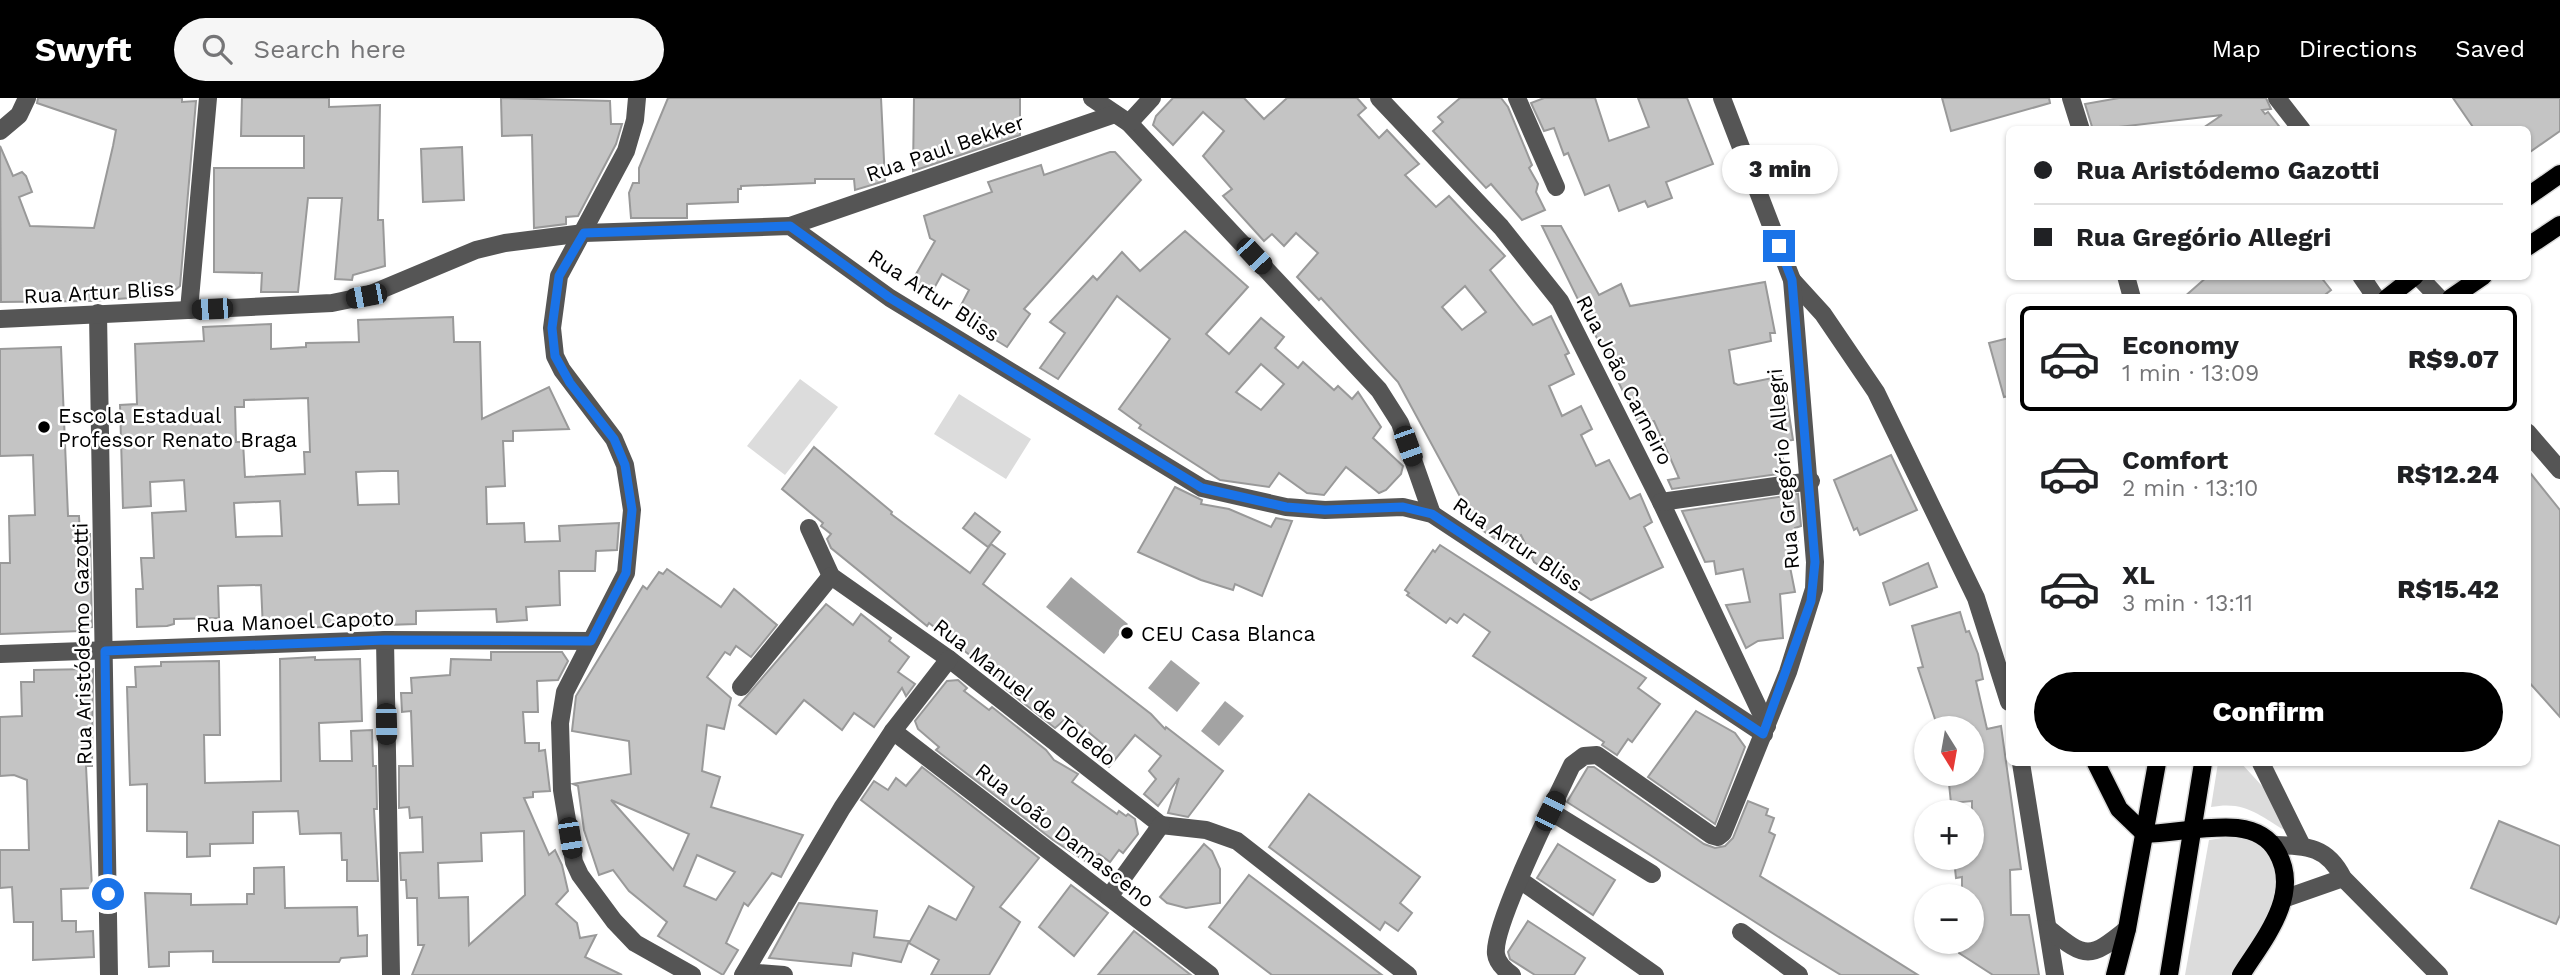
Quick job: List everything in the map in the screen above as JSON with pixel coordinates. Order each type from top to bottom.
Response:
[{"type":"main road","points":[[2531,194],[2560,174]]},
{"type":"main road","points":[[2531,244],[2560,225]]},
{"type":"main road","points":[[2392,294],[2411,280]]},
{"type":"main road","points":[[2457,294],[2477,280]]},
{"type":"main road","points":[[2098,766],[2119,809],[2145,834],[2237,828],[2254,831],[2274,845],[2283,862],[2283,899],[2278,914],[2241,975]]},
{"type":"main road","points":[[2115,975],[2127,929],[2156,766]]},
{"type":"main road","points":[[2169,975],[2203,766]]},
{"type":"street","points":[[0,131],[19,115],[27,98]]},
{"type":"street","points":[[189,310],[208,98]]},
{"type":"street","points":[[637,98],[635,120],[626,151],[559,276],[552,328],[555,356],[570,383],[614,439],[625,465],[632,510],[626,573],[565,692],[561,723],[562,790],[574,862],[614,921],[635,943],[692,975]]},
{"type":"street","points":[[1091,98],[1122,118],[1379,390],[1399,423],[1432,514]]},
{"type":"street","points":[[1122,118],[1152,98]]},
{"type":"street","name":"Rua João Carneiro","points":[[1379,98],[1501,228],[1560,301],[1661,502],[1765,730]]},
{"type":"street","points":[[1517,98],[1556,187]]},
{"type":"street","name":"Rua Gregório Allegri","points":[[1550,811],[1572,765],[1584,756],[1597,755],[1711,835],[1718,837],[1723,833],[1788,672],[1814,589],[1811,481],[1795,344],[1792,280],[1722,98]]},
{"type":"street","points":[[2071,98],[2080,126]]},
{"type":"street","points":[[2277,98],[2299,126]]},
{"type":"street","name":"Rua Paul Bekker","points":[[790,226],[1122,118]]},
{"type":"street","name":"Rua Artur Bliss","points":[[0,319],[332,303],[354,299],[476,250],[584,233],[790,226],[890,298],[1202,488],[1286,507],[1325,510],[1403,507],[1432,514],[1765,730]]},
{"type":"street","points":[[1792,280],[1823,314],[1876,391],[1976,598],[2006,693]]},
{"type":"street","points":[[2420,280],[2435,294]]},
{"type":"street","name":"Rua Aristódemo Gazotti","points":[[98,313],[109,975]]},
{"type":"street","points":[[2531,437],[2560,470]]},
{"type":"street","points":[[1661,502],[1811,481]]},
{"type":"street","points":[[741,687],[831,576],[809,528]]},
{"type":"street","name":"Rua Manuel de Toledo","points":[[831,576],[948,659],[1161,825]]},
{"type":"street","points":[[385,640],[390,975]]},
{"type":"street","name":"Rua Manoel Capoto","points":[[0,654],[385,640],[591,641]]},
{"type":"street","points":[[784,975],[745,973],[842,808],[893,731],[948,659]]},
{"type":"street","name":"Rua João Damasceno","points":[[893,731],[1210,975]]},
{"type":"street","points":[[2022,766],[2055,975]]},
{"type":"street","points":[[2255,766],[2269,781]]},
{"type":"street","points":[[2262,766],[2302,846]]},
{"type":"street","points":[[1512,975],[1501,966],[1495,956],[1497,939],[1550,811],[1652,874]]},
{"type":"street","points":[[1108,897],[1161,825],[1206,830],[1237,841],[1408,975]]},
{"type":"street","points":[[2274,845],[2302,846],[2333,859],[2343,878],[2439,975]]},
{"type":"street","points":[[2283,899],[2343,878]]},
{"type":"street","points":[[1520,880],[1655,975]]},
{"type":"street","points":[[2049,929],[2080,952],[2090,953],[2100,950],[2127,929]]},
{"type":"street","points":[[1741,932],[1799,975]]},
{"type":"shaded area","points":[[800,379],[838,407],[785,475],[747,446]]},
{"type":"shaded area","points":[[959,394],[1031,439],[1006,479],[934,434]]},
{"type":"shaded area","points":[[1071,577],[1128,624],[1104,654],[1046,607]]},
{"type":"shaded area","points":[[1171,660],[1200,683],[1177,712],[1148,688]]},
{"type":"shaded area","points":[[1225,701],[1244,716],[1219,746],[1201,731]]},
{"type":"shaded area","points":[[2218,766],[2244,766],[2263,787],[2290,833],[2244,808],[2224,805],[2211,807]]},
{"type":"shaded area","points":[[2236,836],[2258,841],[2268,853],[2277,870],[2280,898],[2239,975],[2185,975],[2209,840]]},
{"type":"building","points":[[38,98],[182,98],[182,102],[196,101],[180,286],[169,295],[91,301],[1,302],[0,146],[13,176],[22,172],[32,192],[19,197],[30,226],[94,228],[116,130],[37,103]]},
{"type":"building","points":[[242,98],[329,98],[329,107],[380,105],[378,220],[383,220],[385,266],[353,275],[352,280],[335,279],[342,198],[308,198],[298,292],[261,292],[262,273],[214,272],[214,168],[304,168],[304,136],[241,136]]},
{"type":"building","points":[[501,98],[610,101],[611,124],[622,124],[616,144],[578,216],[566,217],[566,224],[534,228],[532,135],[502,136]]},
{"type":"building","points":[[668,98],[881,98],[885,181],[855,190],[854,179],[815,179],[815,183],[741,186],[741,189],[738,189],[738,202],[687,204],[687,218],[631,218],[629,193],[633,183],[639,183],[639,168]]},
{"type":"building","points":[[914,98],[1020,98],[1020,135],[913,171]]},
{"type":"building","points":[[1173,98],[1244,98],[1264,119],[1287,98],[1357,98],[1366,108],[1358,115],[1379,138],[1387,130],[1419,164],[1405,175],[1436,207],[1449,196],[1505,256],[1490,270],[1533,325],[1551,316],[1569,353],[1565,355],[1574,374],[1549,386],[1562,416],[1581,406],[1592,429],[1581,435],[1596,466],[1609,460],[1630,499],[1640,494],[1652,522],[1644,527],[1663,567],[1591,600],[1534,562],[1521,535],[1503,544],[1476,526],[1398,382],[1321,298],[1319,300],[1297,277],[1318,253],[1296,233],[1284,246],[1272,234],[1264,241],[1223,196],[1232,189],[1203,156],[1224,131],[1203,112],[1173,145],[1153,125],[1156,116]],"holes":[[[1465,286],[1486,312],[1462,330],[1442,307]]]},
{"type":"building","points":[[1460,98],[1501,98],[1508,107],[1532,165],[1529,168],[1538,184],[1536,192],[1545,210],[1522,220],[1491,184],[1486,188],[1433,131],[1443,122],[1438,117]]},
{"type":"building","points":[[1544,98],[1595,98],[1609,141],[1649,127],[1638,98],[1687,98],[1713,164],[1666,182],[1672,198],[1648,207],[1645,201],[1619,211],[1609,185],[1585,195],[1568,153],[1564,155],[1554,128],[1544,131],[1531,103]]},
{"type":"building","points":[[1942,98],[2049,98],[2050,103],[1951,131]]},
{"type":"building","points":[[2119,98],[2266,98],[2271,109],[2262,110],[2265,114],[2268,112],[2279,126],[2206,126],[2222,115],[2127,126],[2092,126],[2085,104]]},
{"type":"building","points":[[2453,98],[2560,98],[2560,131],[2531,151],[2531,126],[2472,126]]},
{"type":"building","points":[[462,147],[464,200],[423,202],[421,149]]},
{"type":"building","points":[[1115,152],[1141,180],[1024,309],[1030,314],[1007,347],[981,331],[986,322],[960,307],[969,290],[942,274],[932,292],[912,281],[935,241],[930,238],[924,216],[992,192],[988,182],[1041,165],[1044,175]]},
{"type":"building","points":[[1542,226],[1561,226],[1599,295],[1621,284],[1630,306],[1765,282],[1775,333],[1770,333],[1771,341],[1729,350],[1734,383],[1738,385],[1783,376],[1793,440],[1780,442],[1785,473],[1672,489],[1668,480],[1679,478],[1654,421],[1638,422]]},
{"type":"building","points":[[1185,231],[1248,287],[1206,334],[1229,354],[1261,318],[1284,337],[1275,348],[1298,368],[1303,362],[1334,390],[1338,386],[1352,399],[1358,392],[1381,427],[1373,438],[1403,466],[1401,474],[1386,490],[1379,493],[1346,467],[1324,495],[1307,493],[1279,473],[1269,487],[1220,480],[1139,428],[1141,425],[1119,409],[1170,339],[1117,296],[1058,379],[1040,368],[1065,333],[1050,322],[1093,276],[1097,280],[1122,252],[1140,271]],"holes":[[[1261,364],[1284,384],[1261,410],[1236,392]]]},
{"type":"building","points":[[2203,280],[2323,280],[2331,290],[2326,294],[2188,294]]},
{"type":"building","points":[[453,317],[454,342],[480,342],[482,419],[549,387],[569,429],[513,431],[513,441],[503,441],[505,486],[486,487],[487,524],[524,523],[525,542],[560,541],[559,526],[619,523],[617,550],[596,551],[595,571],[559,571],[560,605],[526,607],[527,620],[497,622],[496,609],[416,611],[416,624],[263,629],[261,585],[218,586],[219,618],[174,619],[174,624],[167,626],[137,627],[136,589],[143,589],[141,558],[154,558],[152,513],[186,511],[184,480],[150,482],[151,506],[123,508],[120,405],[137,404],[135,344],[204,341],[203,327],[271,324],[271,349],[306,347],[306,343],[359,342],[358,320]],"holes":[[[308,398],[310,452],[304,452],[305,474],[245,477],[243,442],[236,442],[235,407],[244,407],[244,400]],[[398,471],[399,504],[358,505],[356,472]],[[280,501],[282,536],[236,537],[234,503]]]},
{"type":"building","points":[[2006,339],[2006,397],[2004,397],[1989,343]]},
{"type":"building","points":[[61,347],[68,516],[79,516],[80,534],[90,534],[92,627],[81,628],[81,631],[0,634],[0,563],[10,563],[9,516],[35,515],[33,455],[0,456],[0,349]]},
{"type":"building","points":[[814,447],[892,512],[891,514],[970,573],[991,544],[1005,554],[983,584],[1151,714],[1165,729],[1166,727],[1223,771],[1188,817],[1168,813],[1179,778],[1158,806],[1144,794],[1156,779],[1149,771],[1161,756],[1135,735],[1109,767],[1094,756],[1104,745],[1069,716],[1055,728],[1006,689],[1009,686],[929,623],[927,626],[831,548],[827,539],[831,534],[821,526],[823,523],[782,489]]},
{"type":"building","points":[[1891,455],[1917,510],[1860,535],[1857,528],[1854,530],[1834,480]]},
{"type":"building","points":[[2531,474],[2560,510],[2560,717],[2531,684]]},
{"type":"building","points":[[1175,487],[1202,500],[1201,504],[1229,509],[1271,527],[1276,518],[1292,521],[1262,596],[1235,584],[1233,590],[1201,580],[1138,552]]},
{"type":"building","points":[[1798,494],[1801,526],[1795,528],[1798,542],[1791,544],[1793,556],[1788,557],[1795,592],[1780,594],[1783,638],[1758,641],[1746,648],[1726,605],[1750,602],[1743,569],[1716,574],[1714,561],[1705,562],[1682,511]]},
{"type":"building","points":[[975,513],[1000,532],[988,547],[963,528]]},
{"type":"building","points":[[1440,545],[1646,678],[1638,688],[1660,704],[1632,742],[1628,739],[1617,755],[1602,745],[1604,742],[1473,656],[1490,632],[1464,614],[1457,623],[1450,618],[1446,623],[1407,595],[1409,593],[1405,590],[1433,550],[1435,552]]},
{"type":"building","points":[[1928,563],[1937,587],[1890,605],[1883,583]]},
{"type":"building","points":[[667,569],[721,607],[734,589],[777,625],[751,657],[736,646],[730,655],[725,652],[707,677],[731,698],[724,729],[707,725],[702,771],[720,777],[711,807],[803,835],[781,877],[772,873],[748,906],[744,903],[726,943],[738,950],[723,975],[658,936],[667,922],[629,891],[613,870],[599,875],[584,830],[578,786],[573,784],[631,774],[629,741],[572,731],[576,696],[643,586],[647,589],[659,572],[663,574]],"holes":[[[611,800],[689,834],[673,870]],[[697,855],[735,872],[716,900],[684,886]]]},
{"type":"building","points":[[826,604],[853,625],[861,614],[891,638],[889,641],[909,657],[898,672],[915,684],[906,696],[902,688],[874,727],[854,713],[842,730],[804,700],[776,734],[739,705]]},
{"type":"building","points":[[1960,612],[1966,632],[1969,631],[1978,654],[1983,679],[1976,681],[1987,729],[2001,726],[2021,869],[2010,870],[2011,915],[2029,915],[2039,975],[1993,975],[1961,954],[1984,954],[1984,884],[1962,884],[1962,877],[1956,878],[1955,870],[1984,870],[1984,800],[1951,800],[1949,786],[1984,786],[1984,716],[1934,716],[1918,668],[1923,667],[1912,626]]},
{"type":"building","points":[[491,652],[562,652],[568,661],[558,680],[537,681],[538,712],[523,712],[525,743],[539,743],[539,751],[545,750],[550,791],[533,792],[533,797],[524,798],[549,855],[555,850],[562,865],[568,891],[556,904],[577,923],[580,938],[596,935],[585,957],[622,975],[412,975],[424,945],[418,945],[417,898],[407,898],[406,880],[401,880],[400,853],[423,852],[422,817],[410,818],[409,807],[399,808],[399,766],[413,766],[411,711],[402,712],[401,693],[412,693],[411,678],[450,675],[451,659],[491,660]],"holes":[[[524,831],[525,895],[469,945],[468,897],[439,898],[438,863],[482,861],[481,833]]]},
{"type":"building","points":[[315,657],[315,660],[360,659],[362,721],[319,723],[320,761],[352,761],[351,731],[372,730],[373,766],[376,766],[377,809],[374,809],[378,881],[347,881],[347,860],[342,860],[341,833],[300,834],[298,811],[253,812],[253,843],[210,844],[210,856],[187,857],[187,832],[147,831],[147,784],[130,785],[127,687],[136,687],[135,667],[161,666],[161,662],[219,661],[220,735],[204,735],[205,783],[281,781],[280,659]]},
{"type":"building","points":[[93,669],[92,766],[86,766],[92,888],[61,889],[62,921],[76,921],[76,932],[93,931],[94,957],[33,960],[33,922],[14,922],[12,887],[0,888],[0,850],[29,850],[27,780],[14,775],[0,776],[0,717],[22,716],[21,682],[34,682],[34,670]]},
{"type":"building","points":[[958,680],[967,688],[964,691],[989,710],[992,707],[1046,750],[1054,760],[1078,774],[1072,782],[1117,814],[1119,811],[1135,819],[1138,834],[1123,853],[1119,850],[1110,862],[1099,854],[1091,865],[1053,840],[936,750],[939,747],[918,729],[915,721],[947,681]]},
{"type":"building","points":[[1696,711],[1735,733],[1745,747],[1715,824],[1648,777]]},
{"type":"building","points":[[922,767],[1039,858],[1000,907],[1020,922],[989,975],[931,975],[939,960],[909,943],[929,906],[956,920],[974,887],[861,800],[874,781],[888,790],[896,778],[906,786]]},
{"type":"building","points":[[1588,767],[1594,767],[1704,844],[1715,848],[1725,846],[1733,838],[1748,801],[1768,809],[1766,815],[1774,818],[1769,832],[1775,835],[1760,876],[1918,975],[1841,975],[1785,941],[1567,802]]},
{"type":"building","points":[[1309,794],[1420,877],[1400,903],[1412,913],[1398,931],[1385,922],[1380,930],[1269,847]]},
{"type":"building","points":[[2499,821],[2560,846],[2560,915],[2556,924],[2471,888]]},
{"type":"building","points":[[1204,844],[1212,851],[1220,869],[1220,903],[1186,908],[1167,903],[1160,897]]},
{"type":"building","points":[[1558,844],[1615,880],[1593,915],[1537,878]]},
{"type":"building","points":[[284,867],[285,908],[357,907],[358,936],[367,935],[367,956],[341,958],[339,962],[213,962],[213,951],[169,952],[169,966],[149,967],[145,893],[191,894],[191,905],[247,904],[247,894],[254,894],[254,868]]},
{"type":"building","points":[[1249,875],[1382,975],[1272,975],[1209,927]]},
{"type":"building","points":[[1071,885],[1108,913],[1074,956],[1039,927]]},
{"type":"building","points":[[799,903],[877,911],[874,937],[909,941],[901,962],[853,953],[851,966],[769,958]]},
{"type":"building","points":[[1528,921],[1585,958],[1574,975],[1535,975],[1510,959],[1508,952]]},
{"type":"building","points":[[1134,931],[1191,975],[1098,975]]},
{"type":"place","name":"Escola Estadual Professor Renato Braga","points":[[44,427]]},
{"type":"place","name":"CEU Casa Blanca","points":[[1127,633]]},
{"type":"route","points":[[108,894],[105,651],[385,640],[591,641],[626,573],[632,510],[625,465],[614,439],[570,383],[555,356],[552,328],[559,276],[584,233],[790,226],[890,298],[1202,488],[1286,507],[1325,510],[1403,507],[1432,514],[1763,734],[1788,672],[1811,601],[1815,562],[1811,481],[1795,344],[1792,280],[1779,246]]}]
